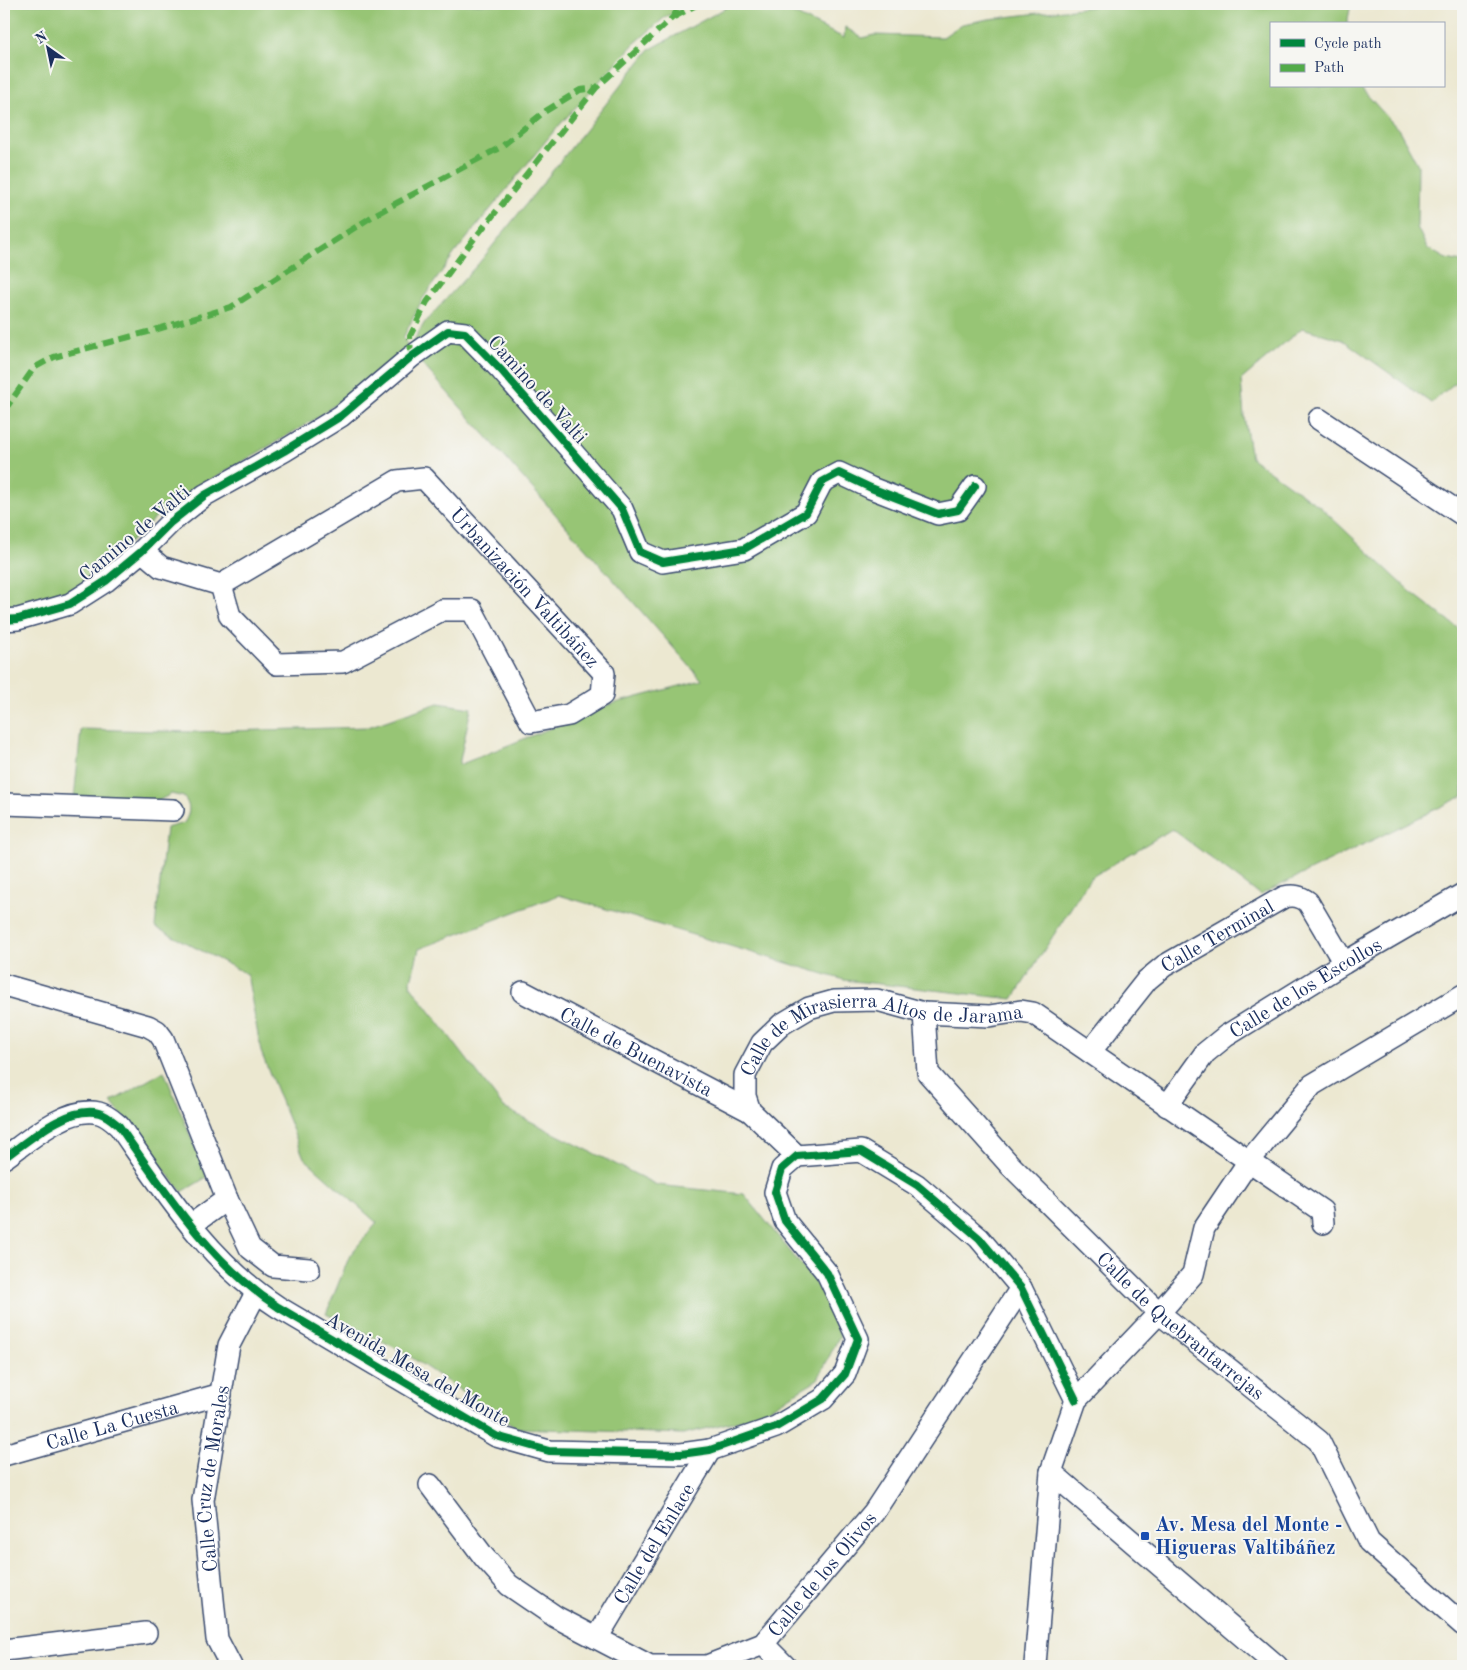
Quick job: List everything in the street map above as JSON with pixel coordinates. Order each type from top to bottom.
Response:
[{"type":"street","name":"Camino de Valti","points":[[4,620],[18,619],[70,604],[106,582],[142,551],[171,522],[205,495],[284,451],[341,416],[411,357],[448,331],[465,333],[502,371],[622,509],[640,552],[662,562],[744,549],[806,513],[822,482],[839,472],[870,488],[938,514],[958,510],[975,486]]},
{"type":"street","points":[[1318,419],[1463,514]]},
{"type":"street","name":"Urbanización Valtibáñez","points":[[424,478],[604,673],[602,695],[569,715],[531,722],[472,610],[442,610],[343,662],[277,664],[230,616],[221,585],[397,480],[424,478]]},
{"type":"street","points":[[142,551],[161,567],[221,585]]},
{"type":"street","points":[[4,804],[173,810]]},
{"type":"street","name":"Calle de los Escollos","points":[[1167,1106],[1205,1053],[1226,1036],[1463,894]]},
{"type":"street","name":"Calle Terminal","points":[[1090,1052],[1146,980],[1164,966],[1284,897],[1294,895],[1302,897],[1308,902],[1344,964]]},
{"type":"street","points":[[4,985],[148,1026],[157,1031],[163,1039],[250,1248],[274,1266],[309,1269]]},
{"type":"street","name":"Calle de Buenavista","points":[[523,992],[750,1111]]},
{"type":"street","points":[[1030,1666],[1051,1472],[1076,1400],[1159,1313],[1193,1274],[1204,1228],[1249,1160],[1312,1085],[1463,995]]},
{"type":"street","name":"Calle de Mirasierra Altos de Jarama","points":[[797,1156],[750,1111],[745,1096],[745,1075],[762,1043],[782,1024],[809,1008],[834,1001],[877,1000],[924,1012],[989,1016],[1021,1011],[1033,1013],[1322,1211],[1323,1223]]},
{"type":"street","name":"Calle de Quebrantarrejas","points":[[924,1012],[928,1073],[1010,1165],[1159,1313],[1319,1441],[1369,1542],[1463,1625]]},
{"type":"street","name":"Avenida Mesa del Monte","points":[[4,1158],[54,1123],[70,1116],[99,1113],[110,1118],[119,1126],[168,1196],[204,1242],[256,1293],[496,1436],[549,1451],[681,1454],[710,1450],[776,1427],[823,1399],[845,1374],[858,1339],[827,1273],[785,1221],[775,1192],[782,1169],[797,1156]]},
{"type":"street","points":[[797,1156],[861,1152],[916,1186],[980,1238],[1021,1288],[1076,1400]]},
{"type":"street","points":[[191,1225],[228,1199]]},
{"type":"street","name":"Calle de los Olivos","points":[[430,1485],[484,1557],[509,1585],[556,1617],[650,1666],[707,1666],[763,1644],[874,1512],[1021,1288]]},
{"type":"street","name":"Calle Cruz de Morales","points":[[230,1666],[217,1639],[203,1500],[229,1345],[256,1293]]},
{"type":"street","name":"Calle La Cuesta","points":[[4,1455],[222,1394]]},
{"type":"street","name":"Calle del Enlace","points":[[597,1638],[710,1450]]},
{"type":"street","points":[[1051,1472],[1277,1666]]},
{"type":"street","points":[[4,1650],[146,1633]]},
{"type":"street","points":[[763,1644],[785,1666]]},
{"type":"green space","points":[[4,4],[690,4],[664,18],[634,44],[554,131],[454,254],[422,300],[403,338],[409,348],[425,322],[479,263],[649,50],[733,4],[774,4],[844,38],[845,27],[862,38],[874,35],[943,37],[962,24],[1114,4],[1351,4],[1347,22],[1270,22],[1270,88],[1361,88],[1399,130],[1418,165],[1417,227],[1427,248],[1446,259],[1463,262],[1463,376],[1431,403],[1343,340],[1302,328],[1241,380],[1244,416],[1251,458],[1319,506],[1411,592],[1463,632],[1463,796],[1260,895],[1172,829],[1090,878],[1013,999],[844,980],[559,895],[419,949],[410,985],[504,1108],[657,1185],[744,1194],[818,1286],[840,1335],[818,1379],[757,1416],[683,1434],[516,1428],[402,1351],[326,1314],[350,1255],[377,1223],[304,1158],[261,1052],[247,974],[155,927],[166,828],[184,823],[188,816],[188,804],[184,797],[171,794],[158,801],[74,799],[81,729],[193,732],[368,727],[438,703],[471,708],[459,765],[608,705],[702,680],[409,349],[317,418],[167,506],[86,585],[24,607],[4,609]]},
{"type":"green space","points":[[164,1071],[207,1177],[182,1192],[111,1102]]},
{"type":"marked path","points":[[411,357],[410,336],[427,302],[470,244],[596,88],[672,18],[682,4]]},
{"type":"marked path","points":[[674,17],[698,4]]},
{"type":"marked path","points":[[4,411],[34,368],[54,357],[231,307],[376,214],[501,147],[544,112],[580,90],[596,88]]},
{"type":"cycle path","points":[[4,620],[18,619],[70,604],[106,581],[142,551],[171,522],[205,495],[284,451],[341,416],[411,357],[448,331],[465,333],[502,371],[622,509],[640,552],[663,562],[744,549],[806,513],[822,482],[839,473],[871,488],[938,514],[958,510],[975,486]]},
{"type":"cycle path","points":[[4,1158],[36,1134],[62,1119],[74,1114],[87,1112],[102,1114],[119,1126],[171,1200],[209,1247],[253,1289],[278,1307],[496,1436],[549,1451],[681,1454],[710,1450],[776,1427],[823,1399],[845,1374],[858,1339],[827,1273],[785,1221],[775,1192],[782,1169],[797,1156],[861,1151],[917,1185],[979,1238],[1021,1288],[1076,1400]]},
{"type":"place","name":"Av. Mesa del Monte - Higueras Valtibáñez","points":[[1145,1536]]}]
